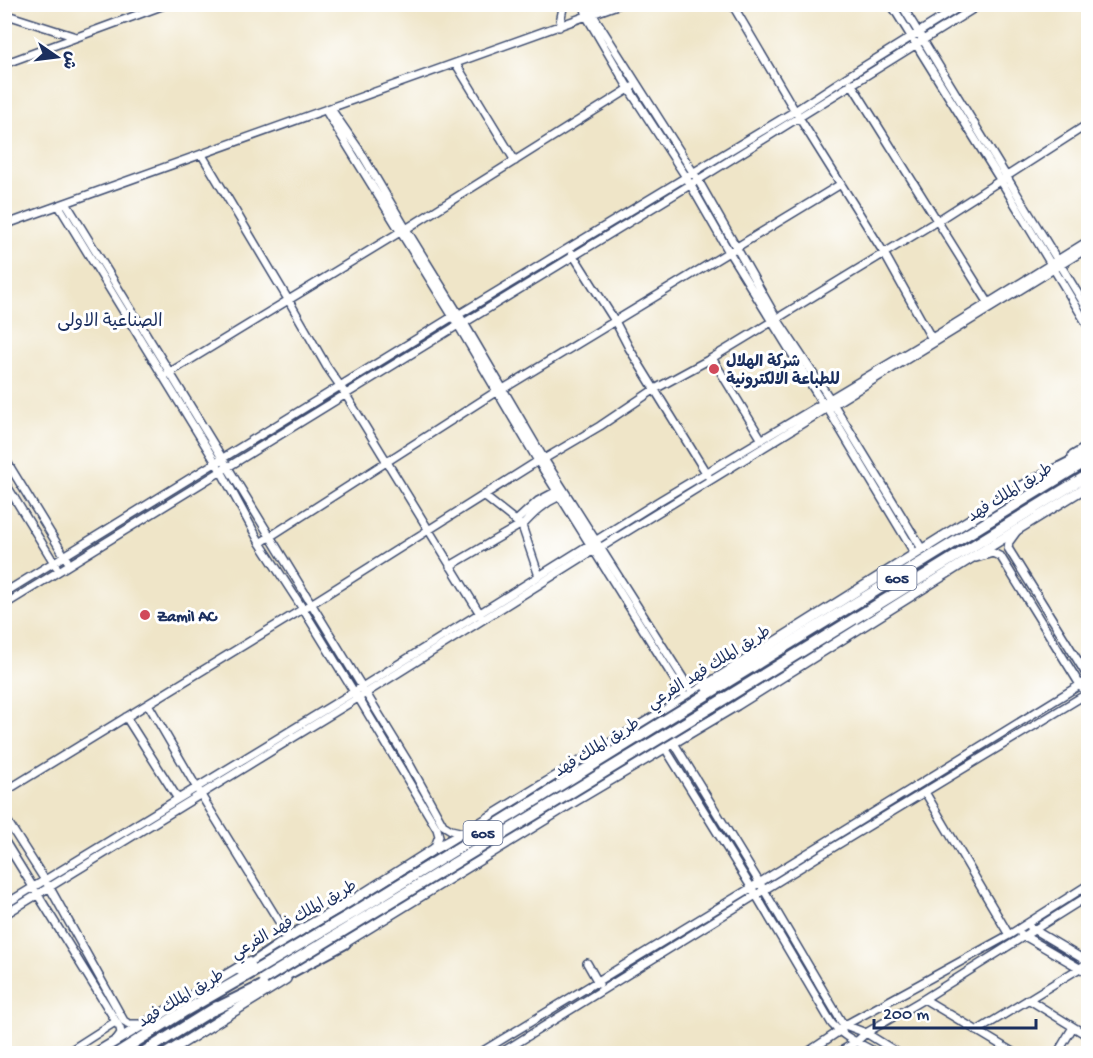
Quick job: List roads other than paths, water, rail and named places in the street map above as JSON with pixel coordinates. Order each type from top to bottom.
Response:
[{"type":"highway","points":[[1020,488],[1089,453]]},
{"type":"highway","name":"طريق الملك فهد","points":[[141,1053],[213,1010],[261,974],[363,907],[1089,460]]},
{"type":"highway","name":"طريق الملك فهد","points":[[116,1053],[183,1012],[261,974],[711,707],[1089,475]]},
{"type":"highway","points":[[183,1012],[300,931]]},
{"type":"highway","points":[[213,1010],[345,943]]},
{"type":"main road","name":"طريق الملك فهد الفرعي","points":[[94,1053],[355,900],[434,849],[464,834],[1089,447]]},
{"type":"main road","points":[[165,1053],[575,801],[737,705],[1089,486]]},
{"type":"main road","points":[[575,801],[518,830],[511,823],[515,810],[578,763]]},
{"type":"street","points":[[4,64],[167,4]]},
{"type":"street","points":[[559,27],[563,9],[561,4]]},
{"type":"street","points":[[585,4],[629,89],[689,175],[698,180],[774,318]]},
{"type":"street","points":[[4,225],[620,4]]},
{"type":"street","points":[[732,4],[797,114],[884,253],[933,341]]},
{"type":"street","points":[[891,4],[915,35],[923,40],[1004,178],[1034,237],[1089,310]]},
{"type":"street","points":[[901,4],[915,35],[916,45],[1039,229],[1089,326]]},
{"type":"street","points":[[4,605],[698,180],[797,114],[847,77],[964,4]]},
{"type":"street","points":[[4,593],[455,316],[689,175],[852,85],[981,4]]},
{"type":"street","points":[[4,14],[77,38]]},
{"type":"street","points":[[590,16],[637,84],[689,175],[690,185],[729,252],[774,318],[919,552]]},
{"type":"street","points":[[938,20],[943,28]]},
{"type":"street","points":[[456,64],[515,161]]},
{"type":"street","points":[[847,77],[988,302]]},
{"type":"street","points":[[166,375],[637,84]]},
{"type":"street","points":[[329,110],[360,151],[403,230],[541,460],[690,696]]},
{"type":"street","points":[[4,792],[541,460],[600,426],[655,389],[712,358],[774,318],[937,221],[1089,124]]},
{"type":"street","points":[[202,155],[327,368],[482,616]]},
{"type":"street","points":[[260,543],[500,390],[841,184]]},
{"type":"street","points":[[62,205],[219,461],[270,537],[340,650],[444,825],[464,834]]},
{"type":"street","points":[[1034,237],[1039,229]]},
{"type":"street","points":[[729,252],[732,239]]},
{"type":"street","points":[[4,905],[178,799],[210,788],[595,546],[1056,265],[1089,241]]},
{"type":"street","points":[[569,248],[709,476]]},
{"type":"street","points":[[933,341],[988,302],[1089,248]]},
{"type":"street","points":[[712,358],[762,440]]},
{"type":"street","points":[[709,476],[762,440],[828,404]]},
{"type":"street","points":[[4,457],[71,564]]},
{"type":"street","points":[[541,460],[558,493],[595,546]]},
{"type":"street","points":[[224,469],[260,543],[438,829],[439,836],[434,849]]},
{"type":"street","points":[[4,481],[59,571]]},
{"type":"street","points":[[450,566],[520,524],[538,501],[558,493]]},
{"type":"street","points":[[484,496],[520,524],[538,576]]},
{"type":"street","points":[[478,1053],[1089,679],[1008,549],[1009,542],[1018,530]]},
{"type":"street","points":[[482,616],[538,576],[595,546]]},
{"type":"street","points":[[499,1053],[1088,695],[1000,556],[993,553],[968,560]]},
{"type":"street","points":[[331,655],[340,650]]},
{"type":"street","points":[[148,704],[281,925]]},
{"type":"street","points":[[126,717],[178,799]]},
{"type":"street","points":[[669,746],[764,890],[845,1025],[866,1033],[900,1053]]},
{"type":"street","points":[[669,746],[832,1024],[838,1032],[878,1053]]},
{"type":"street","points":[[403,770],[410,765]]},
{"type":"street","points":[[4,915],[200,791]]},
{"type":"street","points":[[925,792],[1009,935]]},
{"type":"street","points":[[4,816],[50,888],[124,1021],[129,1024],[142,1024]]},
{"type":"street","points":[[4,840],[115,1022],[121,1033],[116,1040]]},
{"type":"street","points":[[805,1053],[845,1025],[1026,926],[1089,885]]},
{"type":"street","points":[[836,1053],[1089,896]]},
{"type":"street","points":[[977,1031],[1089,962],[1026,926]]},
{"type":"street","points":[[1017,931],[1089,973]]},
{"type":"street","points":[[587,963],[601,990]]},
{"type":"street","points":[[924,999],[1016,1053]]},
{"type":"street","points":[[1028,999],[1089,1036]]},
{"type":"street","points":[[65,1053],[115,1022]]},
{"type":"street","points":[[1058,1053],[1073,1027]]},
{"type":"street","points":[[181,1053],[182,1043]]},
{"type":"place","name":"شركة الهلال للطباعة الالكترونية","points":[[714,369]]},
{"type":"place","name":"Zamil AC","points":[[145,615]]},
{"type":"district","name":"الصناعية الاولى","points":[[110,320]]}]
